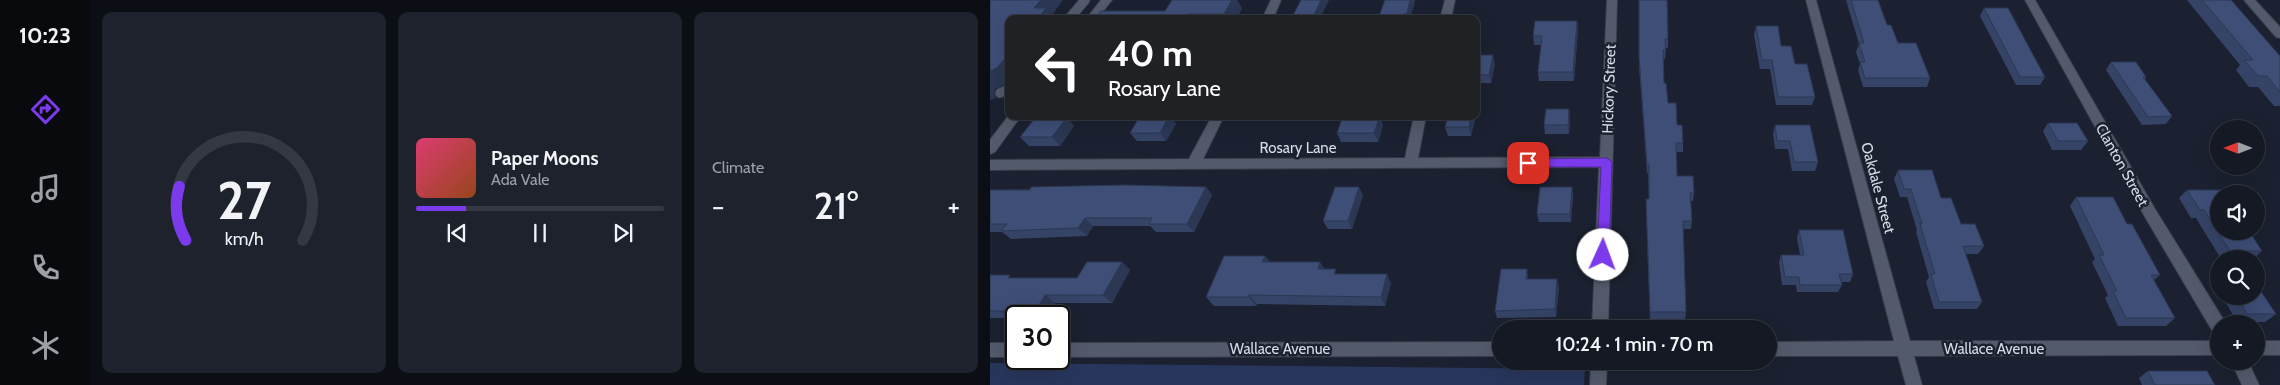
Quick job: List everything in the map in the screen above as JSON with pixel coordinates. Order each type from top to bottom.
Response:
[{"type":"street","points":[[1094,15],[1107,0]]},
{"type":"street","points":[[1269,15],[1276,0]]},
{"type":"street","points":[[1446,15],[1450,0]]},
{"type":"street","name":"Hickory Street","points":[[1600,320],[1612,0]]},
{"type":"street","name":"Oakdale Street","points":[[1811,0],[1914,385]]},
{"type":"street","name":"Clanton Street","points":[[2030,0],[2150,213],[2212,315]]},
{"type":"street","points":[[2249,0],[2280,34]]},
{"type":"street","points":[[990,149],[1012,120]]},
{"type":"street","points":[[1193,164],[1216,120]]},
{"type":"street","points":[[1410,164],[1419,120]]},
{"type":"street","name":"Rosary Lane","points":[[990,165],[1607,162]]},
{"type":"street","name":"Wallace Avenue","points":[[1777,349],[2210,348]]},
{"type":"street","points":[[2265,348],[2280,348]]},
{"type":"street","name":"Wallace Avenue","points":[[1070,350],[1492,349]]},
{"type":"street","points":[[990,350],[1005,350]]},
{"type":"street","points":[[1598,385],[1599,370]]},
{"type":"street","points":[[2244,370],[2251,385]]},
{"type":"lane","points":[[1072,15],[1085,0]]},
{"type":"shaded area","points":[[990,363],[1005,363],[1005,370],[1070,370],[1070,364],[1585,370],[1584,385],[990,385]]},
{"type":"building","points":[[990,0],[1041,0],[1034,8],[1046,8],[1040,15],[1005,15],[1005,59],[997,68],[990,71]]},
{"type":"building","points":[[1172,0],[1232,0],[1224,14],[1098,15],[1101,11],[1165,11]]},
{"type":"building","points":[[1301,0],[1321,0],[1314,15],[1293,15]]},
{"type":"building","points":[[1385,0],[1410,0],[1407,13],[1404,15],[1379,15]]},
{"type":"building","points":[[1639,0],[1667,0],[1668,39],[1665,39],[1666,50],[1663,50],[1664,83],[1666,83],[1668,103],[1676,103],[1677,125],[1682,125],[1683,143],[1676,143],[1677,176],[1693,176],[1694,193],[1690,193],[1692,221],[1683,221],[1686,312],[1650,312],[1646,199],[1649,199],[1649,164],[1647,164],[1639,57]]},
{"type":"building","points":[[1851,0],[1878,0],[1887,25],[1891,25],[1898,43],[1916,43],[1930,78],[1865,78],[1860,62],[1865,62],[1859,43],[1864,43]]},
{"type":"building","points":[[2202,0],[2231,0],[2280,56],[2280,92],[2267,76],[2258,76],[2244,60],[2253,60]]},
{"type":"building","points":[[1984,8],[2008,8],[2045,77],[2020,77]]},
{"type":"building","points":[[1535,21],[1577,21],[1573,72],[1538,72],[1542,36],[1533,36]]},
{"type":"building","points":[[1756,26],[1778,26],[1781,46],[1791,46],[1795,64],[1807,64],[1815,97],[1778,97],[1772,60],[1762,60]]},
{"type":"building","points":[[1480,55],[1493,55],[1489,75],[1480,75]]},
{"type":"building","points":[[2111,62],[2136,62],[2146,77],[2143,77],[2172,116],[2148,117]]},
{"type":"building","points":[[1546,109],[1569,109],[1568,125],[1544,125]]},
{"type":"building","points":[[1034,120],[1065,120],[1052,137],[1020,137]]},
{"type":"building","points":[[1138,120],[1167,120],[1160,133],[1130,133]]},
{"type":"building","points":[[1342,120],[1379,120],[1374,133],[1337,133]]},
{"type":"building","points":[[1447,120],[1470,120],[1469,127],[1445,127]]},
{"type":"building","points":[[2048,123],[2077,123],[2088,141],[2058,141]]},
{"type":"building","points":[[1775,125],[1810,125],[1818,162],[1794,162],[1790,141],[1777,141]]},
{"type":"building","points":[[1898,170],[1932,170],[1941,198],[1951,198],[1961,224],[1975,224],[1984,246],[1963,246],[1982,302],[1939,302],[1931,274],[1935,274],[1920,224],[1922,224],[1911,189],[1904,189]]},
{"type":"building","points":[[1125,185],[1206,187],[1187,224],[1149,224],[1152,218],[1085,218],[1078,228],[1001,231],[1007,224],[990,224],[990,190]]},
{"type":"building","points":[[1335,187],[1359,187],[1348,221],[1323,221]]},
{"type":"building","points":[[1540,187],[1572,187],[1570,214],[1537,214]]},
{"type":"building","points":[[2187,190],[2210,190],[2210,219],[2204,210],[2200,210]]},
{"type":"building","points":[[2076,197],[2113,197],[2127,224],[2132,224],[2160,275],[2151,275],[2175,318],[2126,318],[2113,291],[2117,291],[2099,255],[2104,255]]},
{"type":"building","points":[[1799,230],[1843,230],[1853,274],[1839,274],[1842,285],[1800,285],[1799,277],[1785,277],[1781,255],[1804,255]]},
{"type":"building","points":[[2223,240],[2255,240],[2261,250],[2229,250]]},
{"type":"building","points":[[1224,256],[1265,256],[1262,262],[1320,262],[1318,269],[1336,269],[1334,274],[1387,274],[1381,297],[1249,295],[1249,297],[1206,297]]},
{"type":"building","points":[[1087,262],[1122,262],[1103,295],[1045,295],[1039,305],[1005,305],[1005,311],[990,311],[990,275],[1010,275],[1008,278],[1077,278]]},
{"type":"building","points":[[1501,269],[1527,269],[1526,279],[1557,279],[1555,309],[1495,311]]},
{"type":"building","points":[[2265,298],[2276,314],[2247,314],[2242,305],[2265,305]]},
{"type":"building","points":[[2148,371],[2207,371],[2215,385],[2155,385]]},
{"type":"route","points":[[1528,163],[1607,162],[1603,255]]}]
